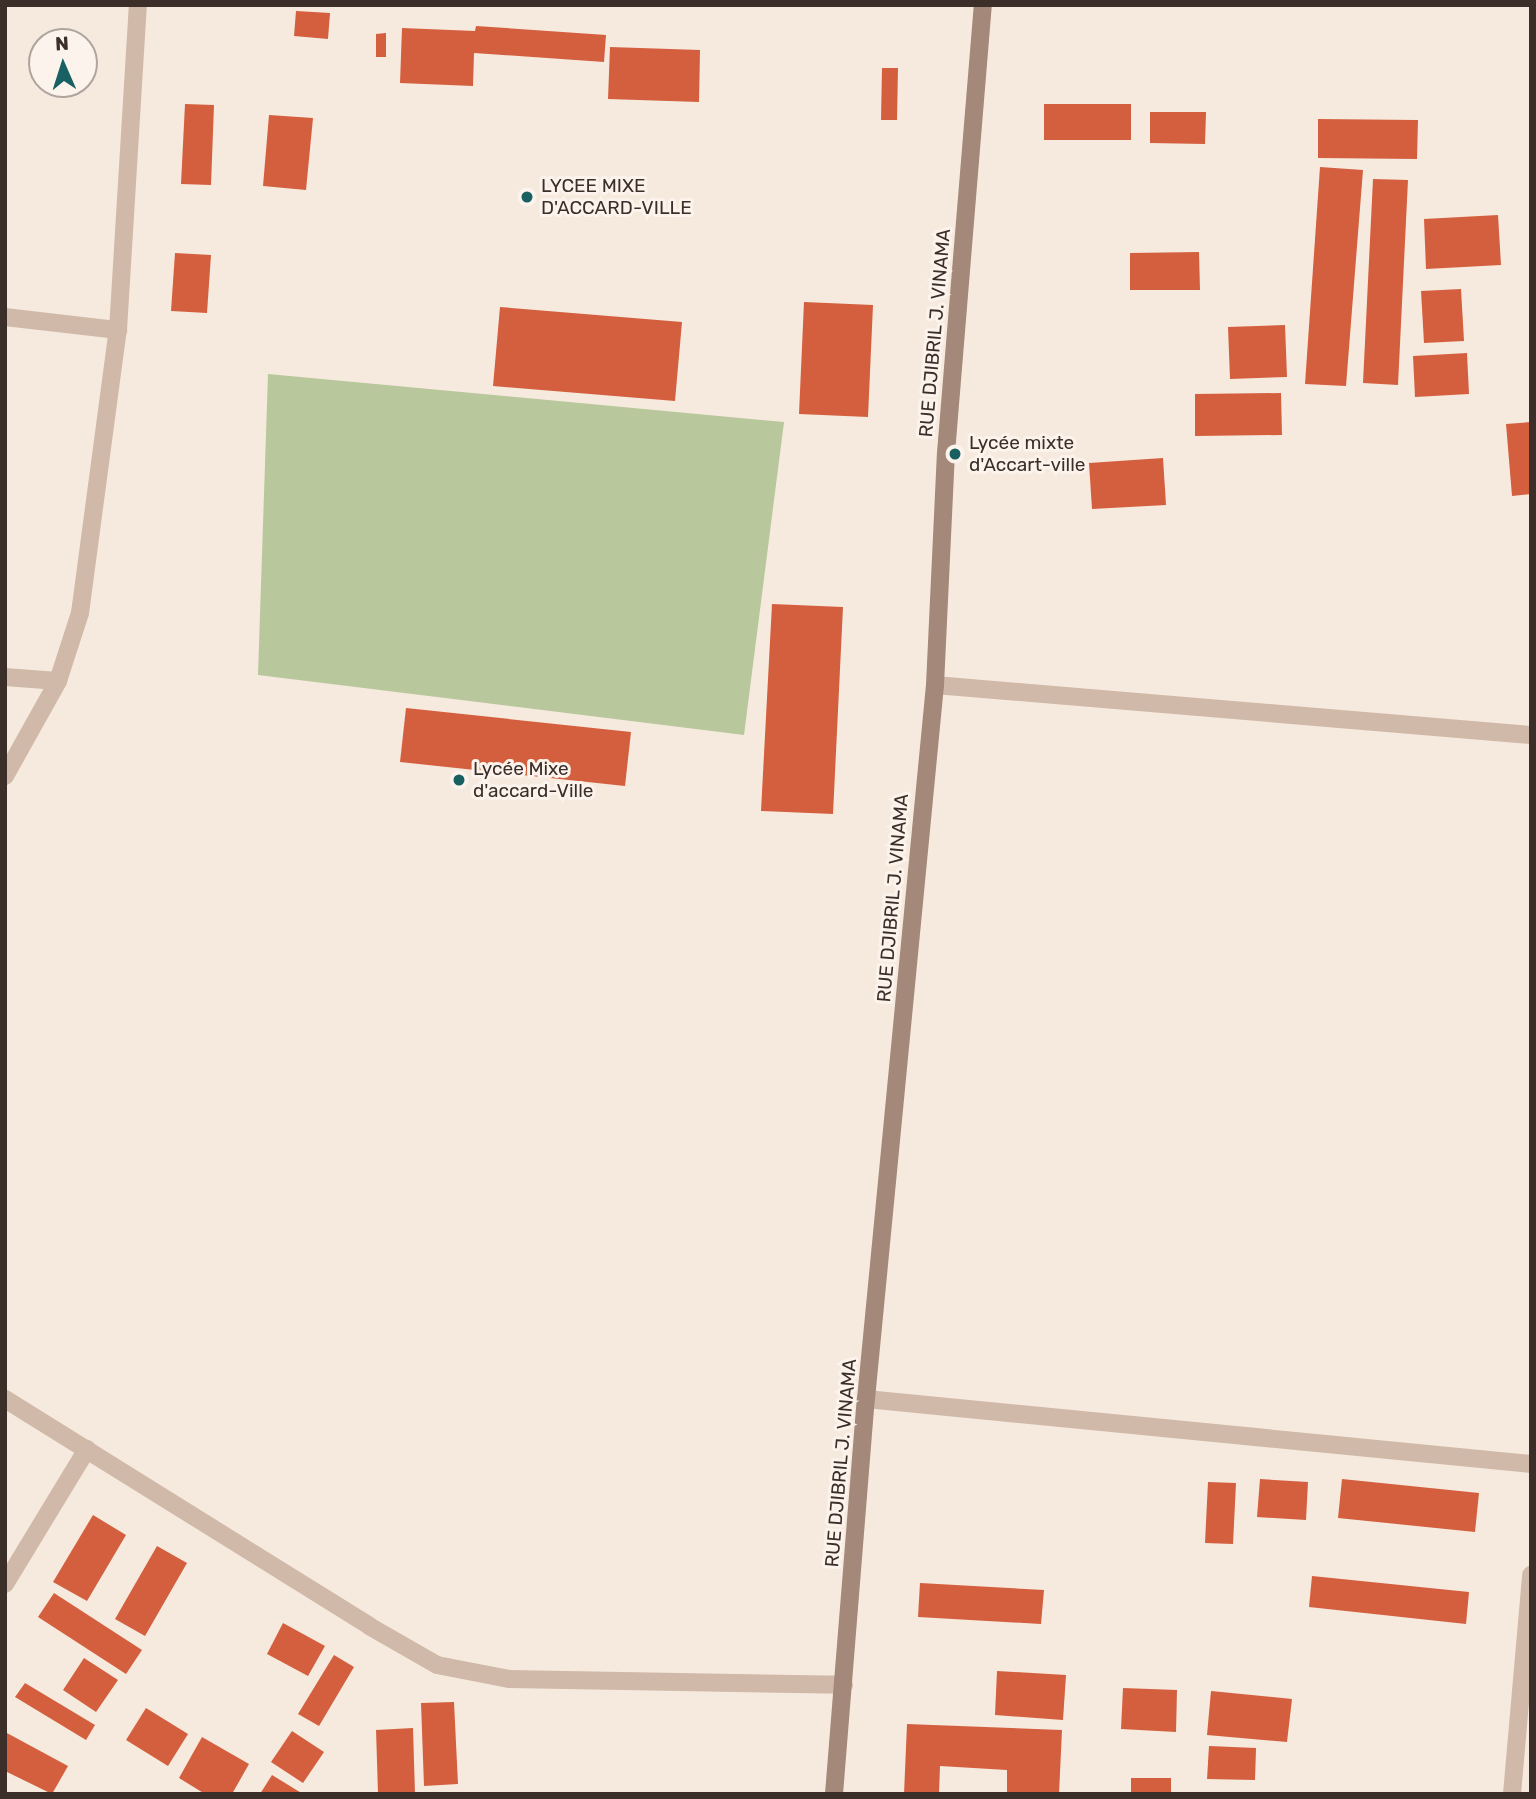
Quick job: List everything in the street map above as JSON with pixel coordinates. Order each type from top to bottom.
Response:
[{"type":"street","points":[[5,776],[58,681],[80,613],[118,330],[138,5]]},
{"type":"street","name":"RUE DJIBRIL J. VINAMA","points":[[834,1794],[866,1399],[935,685],[946,453],[983,5]]},
{"type":"street","points":[[5,317],[118,330]]},
{"type":"street","points":[[5,677],[58,681]]},
{"type":"street","points":[[935,685],[1531,735]]},
{"type":"street","points":[[5,1399],[369,1626],[437,1665],[509,1679],[844,1685]]},
{"type":"street","points":[[866,1399],[1531,1464]]},
{"type":"street","points":[[5,1584],[87,1450]]},
{"type":"street","points":[[1512,1794],[1531,1574]]},
{"type":"green space","points":[[268,374],[784,422],[744,735],[258,675]]},
{"type":"building","points":[[296,11],[330,13],[328,39],[294,36]]},
{"type":"building","points":[[476,26],[606,35],[604,62],[474,53],[473,86],[400,83],[402,28],[475,31]]},
{"type":"building","points":[[386,33],[386,57],[376,57],[376,34]]},
{"type":"building","points":[[610,47],[700,50],[699,102],[608,99]]},
{"type":"building","points":[[882,68],[898,68],[897,120],[881,120]]},
{"type":"building","points":[[185,104],[214,105],[211,185],[181,184]]},
{"type":"building","points":[[1044,104],[1131,104],[1131,140],[1044,140]]},
{"type":"building","points":[[1150,112],[1206,112],[1205,144],[1150,143]]},
{"type":"building","points":[[269,115],[313,118],[306,190],[263,186]]},
{"type":"building","points":[[1318,119],[1418,120],[1417,159],[1318,158]]},
{"type":"building","points":[[1320,167],[1363,170],[1346,386],[1305,384]]},
{"type":"building","points":[[1373,179],[1408,180],[1398,385],[1363,383]]},
{"type":"building","points":[[1498,215],[1501,265],[1426,269],[1424,219]]},
{"type":"building","points":[[1199,252],[1200,290],[1130,290],[1130,253]]},
{"type":"building","points":[[175,253],[211,255],[207,313],[171,311]]},
{"type":"building","points":[[1461,289],[1464,341],[1424,343],[1421,291]]},
{"type":"building","points":[[804,302],[873,305],[868,417],[799,414]]},
{"type":"building","points":[[500,307],[682,322],[675,401],[493,386]]},
{"type":"building","points":[[1285,325],[1287,377],[1230,379],[1228,327]]},
{"type":"building","points":[[1467,353],[1469,394],[1415,397],[1413,356]]},
{"type":"building","points":[[1281,393],[1282,435],[1195,436],[1195,394]]},
{"type":"building","points":[[1531,422],[1531,494],[1512,496],[1506,424]]},
{"type":"building","points":[[1163,458],[1166,505],[1092,509],[1089,463]]},
{"type":"building","points":[[772,604],[843,607],[833,814],[761,811]]},
{"type":"building","name":"Lycée Mixe d'accard-Ville","points":[[406,708],[631,732],[625,786],[400,762]]},
{"type":"building","points":[[1260,1479],[1308,1482],[1306,1520],[1257,1517]]},
{"type":"building","points":[[1342,1479],[1479,1493],[1475,1532],[1338,1518]]},
{"type":"building","points":[[1208,1482],[1236,1483],[1233,1544],[1205,1543]]},
{"type":"building","points":[[93,1515],[126,1535],[87,1601],[53,1582]]},
{"type":"building","points":[[157,1546],[187,1563],[145,1636],[115,1619]]},
{"type":"building","points":[[1312,1576],[1469,1592],[1466,1624],[1309,1607]]},
{"type":"building","points":[[920,1583],[1044,1590],[1041,1624],[918,1617]]},
{"type":"building","points":[[54,1593],[142,1650],[126,1674],[38,1617]]},
{"type":"building","points":[[283,1623],[325,1646],[308,1676],[267,1654]]},
{"type":"building","points":[[334,1655],[354,1667],[319,1726],[298,1714]]},
{"type":"building","points":[[84,1658],[118,1680],[96,1712],[63,1690]]},
{"type":"building","points":[[997,1671],[1066,1675],[1063,1720],[995,1715]]},
{"type":"building","points":[[25,1683],[95,1725],[86,1740],[15,1697]]},
{"type":"building","points":[[1123,1688],[1177,1690],[1176,1732],[1121,1729]]},
{"type":"building","points":[[1211,1691],[1292,1699],[1287,1742],[1207,1735]]},
{"type":"building","points":[[454,1702],[458,1784],[424,1786],[421,1703]]},
{"type":"building","points":[[146,1708],[188,1734],[168,1766],[126,1740]]},
{"type":"building","points":[[907,1724],[1062,1730],[1059,1794],[1007,1794],[1007,1770],[940,1766],[939,1794],[904,1794]]},
{"type":"building","points":[[413,1728],[415,1794],[378,1794],[376,1730]]},
{"type":"building","points":[[292,1731],[324,1752],[303,1783],[271,1762]]},
{"type":"building","points":[[5,1732],[68,1766],[52,1794],[5,1771]]},
{"type":"building","points":[[202,1737],[249,1764],[232,1794],[205,1794],[179,1778]]},
{"type":"building","points":[[1209,1746],[1256,1748],[1255,1780],[1207,1779]]},
{"type":"building","points":[[272,1775],[303,1794],[260,1794]]},
{"type":"building","points":[[1131,1778],[1171,1778],[1171,1794],[1131,1794]]},
{"type":"place","name":"LYCEE MIXE D'ACCARD-VILLE","points":[[527,197]]},
{"type":"place","name":"Lycée mixte d'Accart-ville","points":[[955,454]]},
{"type":"place","name":"Lycée Mixe d'accard-Ville","points":[[459,780]]}]
